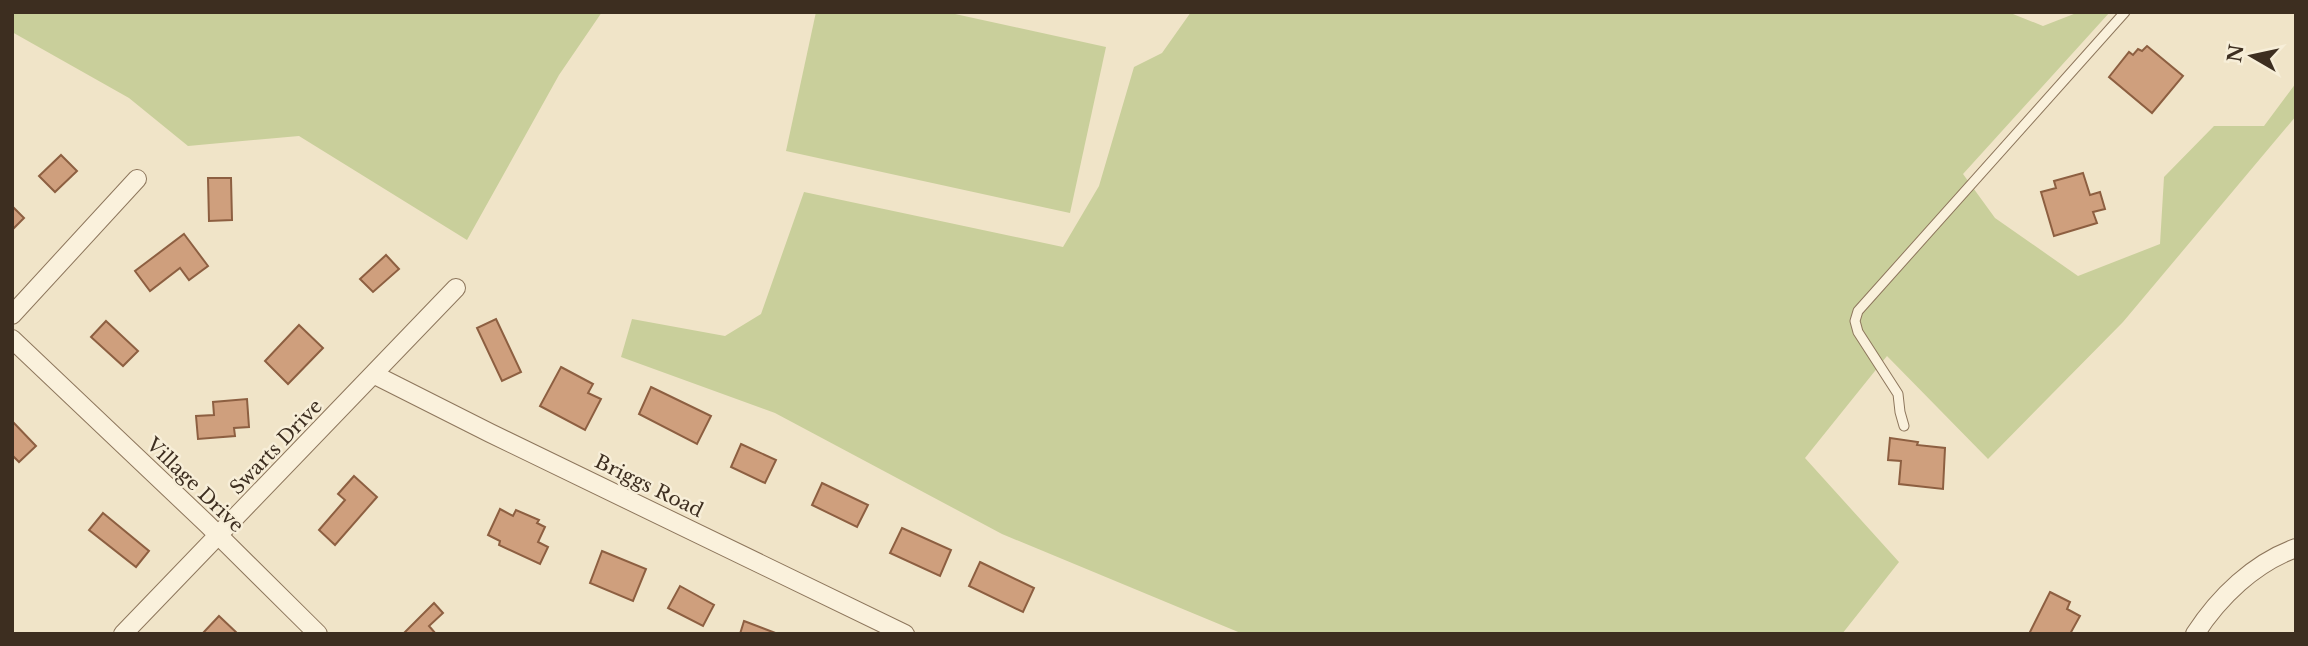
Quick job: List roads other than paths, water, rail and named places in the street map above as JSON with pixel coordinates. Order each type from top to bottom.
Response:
[{"type":"street","points":[[12,315],[137,179]]},
{"type":"street","name":"Swarts Drive","points":[[123,634],[456,288]]},
{"type":"street","name":"Village Drive","points":[[12,339],[318,634]]},
{"type":"street","name":"Briggs Road","points":[[375,375],[905,634]]},
{"type":"street","points":[[2195,634],[2231,591],[2252,572],[2284,552],[2296,548]]},
{"type":"lane","points":[[1904,426],[1899,412],[1898,394],[1858,331],[1855,321],[1858,311],[2125,12]]}]
